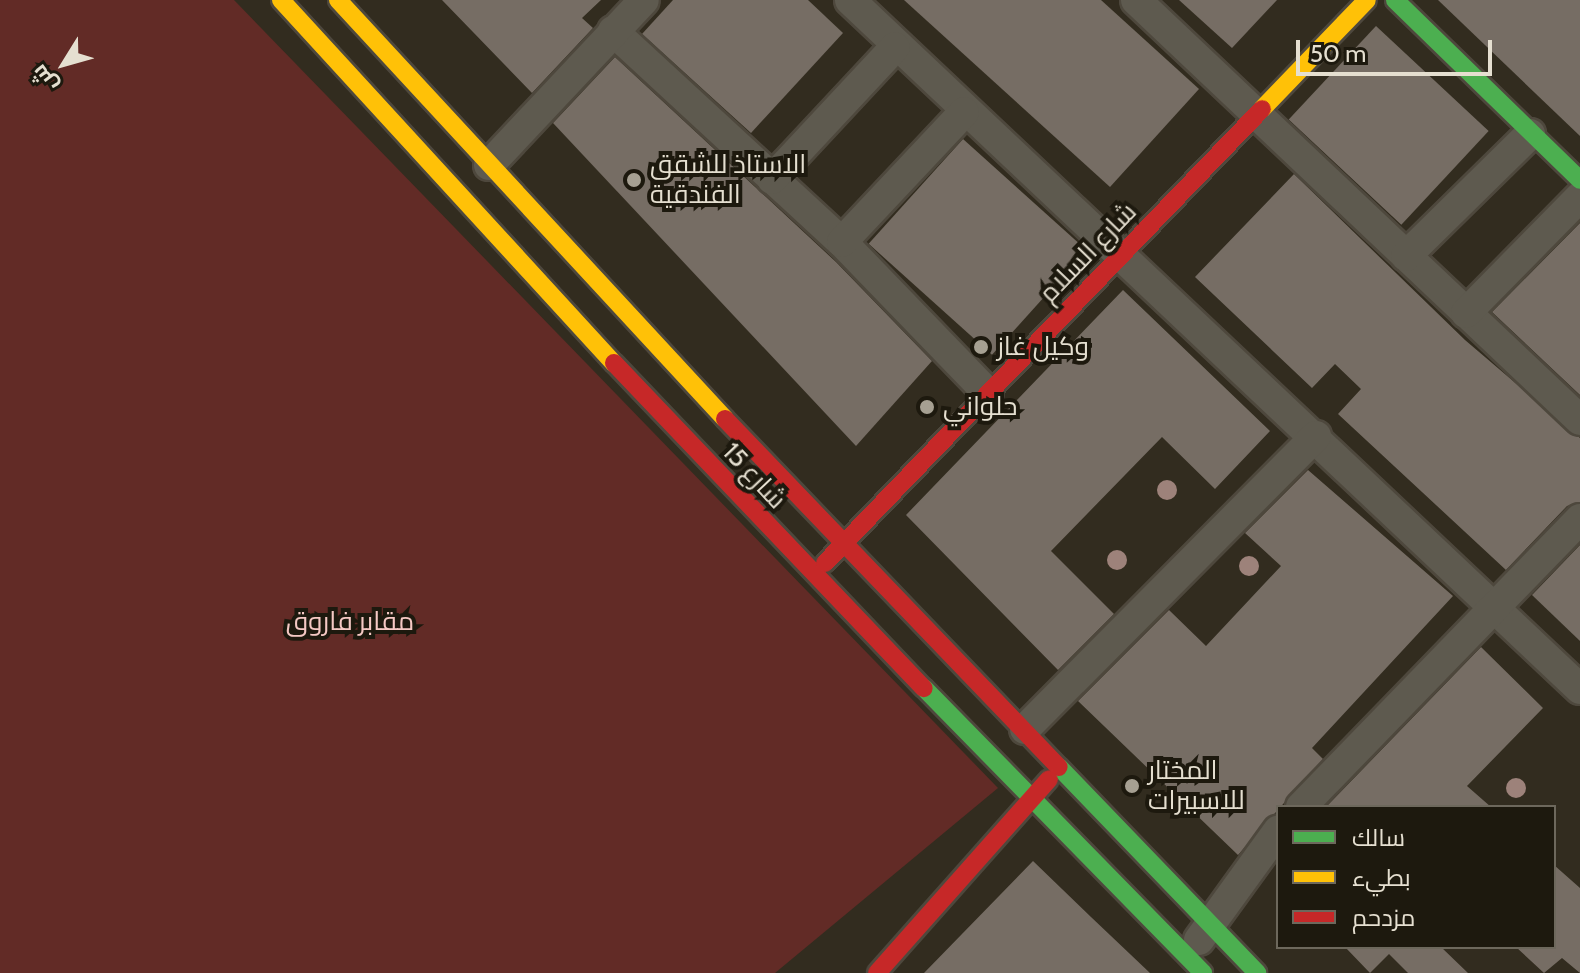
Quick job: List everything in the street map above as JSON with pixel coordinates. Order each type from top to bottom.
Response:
[{"type":"street","name":"شارع 15","points":[[281,0],[814,578],[1196,966]]},
{"type":"street","name":"شارع 15","points":[[338,0],[489,165],[1025,729],[1058,768],[1257,973]]},
{"type":"street","points":[[489,165],[644,0]]},
{"type":"street","points":[[850,0],[895,47],[1316,436],[1580,689]]},
{"type":"street","points":[[1136,0],[1580,420]]},
{"type":"street","name":"شارع السلام","points":[[814,578],[844,541],[1367,0]]},
{"type":"street","points":[[1395,0],[1580,180]]},
{"type":"street","points":[[613,31],[842,242],[988,393]]},
{"type":"street","points":[[772,179],[895,47]]},
{"type":"street","points":[[842,242],[964,112]]},
{"type":"street","points":[[1406,256],[1530,134]]},
{"type":"street","points":[[1466,313],[1580,197]]},
{"type":"street","points":[[1025,729],[1316,436]]},
{"type":"street","points":[[1303,805],[1580,519]]},
{"type":"street","points":[[973,740],[998,796],[995,844]]},
{"type":"street","points":[[877,973],[995,844],[1058,768]]},
{"type":"street","points":[[1196,966],[1208,924],[1276,834]]},
{"type":"green space","name":"مقابر فاروق","points":[[0,0],[234,0],[998,788],[775,973],[0,973]]},
{"type":"building","points":[[442,0],[601,0],[582,18],[593,28],[532,93]]},
{"type":"building","points":[[673,0],[808,0],[843,33],[751,133],[642,34]]},
{"type":"building","points":[[904,0],[1101,0],[1199,89],[1110,187]]},
{"type":"building","points":[[1179,0],[1277,0],[1232,48]]},
{"type":"building","points":[[1438,0],[1580,0],[1580,136],[1486,46]]},
{"type":"building","points":[[1376,26],[1489,131],[1401,225],[1289,120]]},
{"type":"building","points":[[615,57],[836,262],[932,361],[856,446],[553,123]]},
{"type":"building","points":[[963,139],[1086,250],[992,355],[869,244]]},
{"type":"building","points":[[1294,174],[1465,340],[1580,438],[1580,502],[1567,506],[1506,570],[1338,414],[1361,389],[1335,364],[1312,388],[1195,277]]},
{"type":"building","points":[[1580,223],[1580,395],[1492,312]]},
{"type":"building","points":[[1123,290],[1270,431],[1215,489],[1162,437],[1051,551],[1114,614],[1058,670],[906,515]]},
{"type":"building","points":[[1308,470],[1453,596],[1312,748],[1323,759],[1282,805],[1276,805],[1276,812],[1238,855],[1078,701],[1169,610],[1206,646],[1281,566],[1245,533]]},
{"type":"building","points":[[1580,545],[1580,641],[1532,595]]},
{"type":"building","points":[[1481,647],[1543,708],[1467,786],[1489,805],[1328,805]]},
{"type":"building","points":[[1033,861],[1091,917],[1150,973],[924,973]]},
{"type":"building","points":[[1556,867],[1580,888],[1580,973],[1562,958],[1544,973],[1518,949],[1556,949]]},
{"type":"building","points":[[1347,949],[1443,949],[1468,973],[1408,973],[1389,954],[1370,973]]},
{"type":"traffic: fast","points":[[1395,0],[1580,180]]},
{"type":"traffic: fast","points":[[924,688],[1203,973]]},
{"type":"traffic: fast","points":[[1059,767],[1257,973]]},
{"type":"traffic: slow","points":[[281,0],[614,363]]},
{"type":"traffic: slow","points":[[338,0],[725,419]]},
{"type":"traffic: slow","points":[[1262,109],[1367,0]]},
{"type":"traffic: jam","points":[[825,563],[1262,109]]},
{"type":"traffic: jam","points":[[614,363],[924,688]]},
{"type":"traffic: jam","points":[[725,419],[1059,767]]},
{"type":"traffic: jam","points":[[877,973],[1049,779]]},
{"type":"place","name":"الاستاذ للشقق الفندقية","points":[[634,180]]},
{"type":"place","name":"وكيل غاز","points":[[981,347]]},
{"type":"place","name":"حلواني","points":[[927,407]]},
{"type":"place","name":"المختار للاسبيرات","points":[[1132,786]]}]
